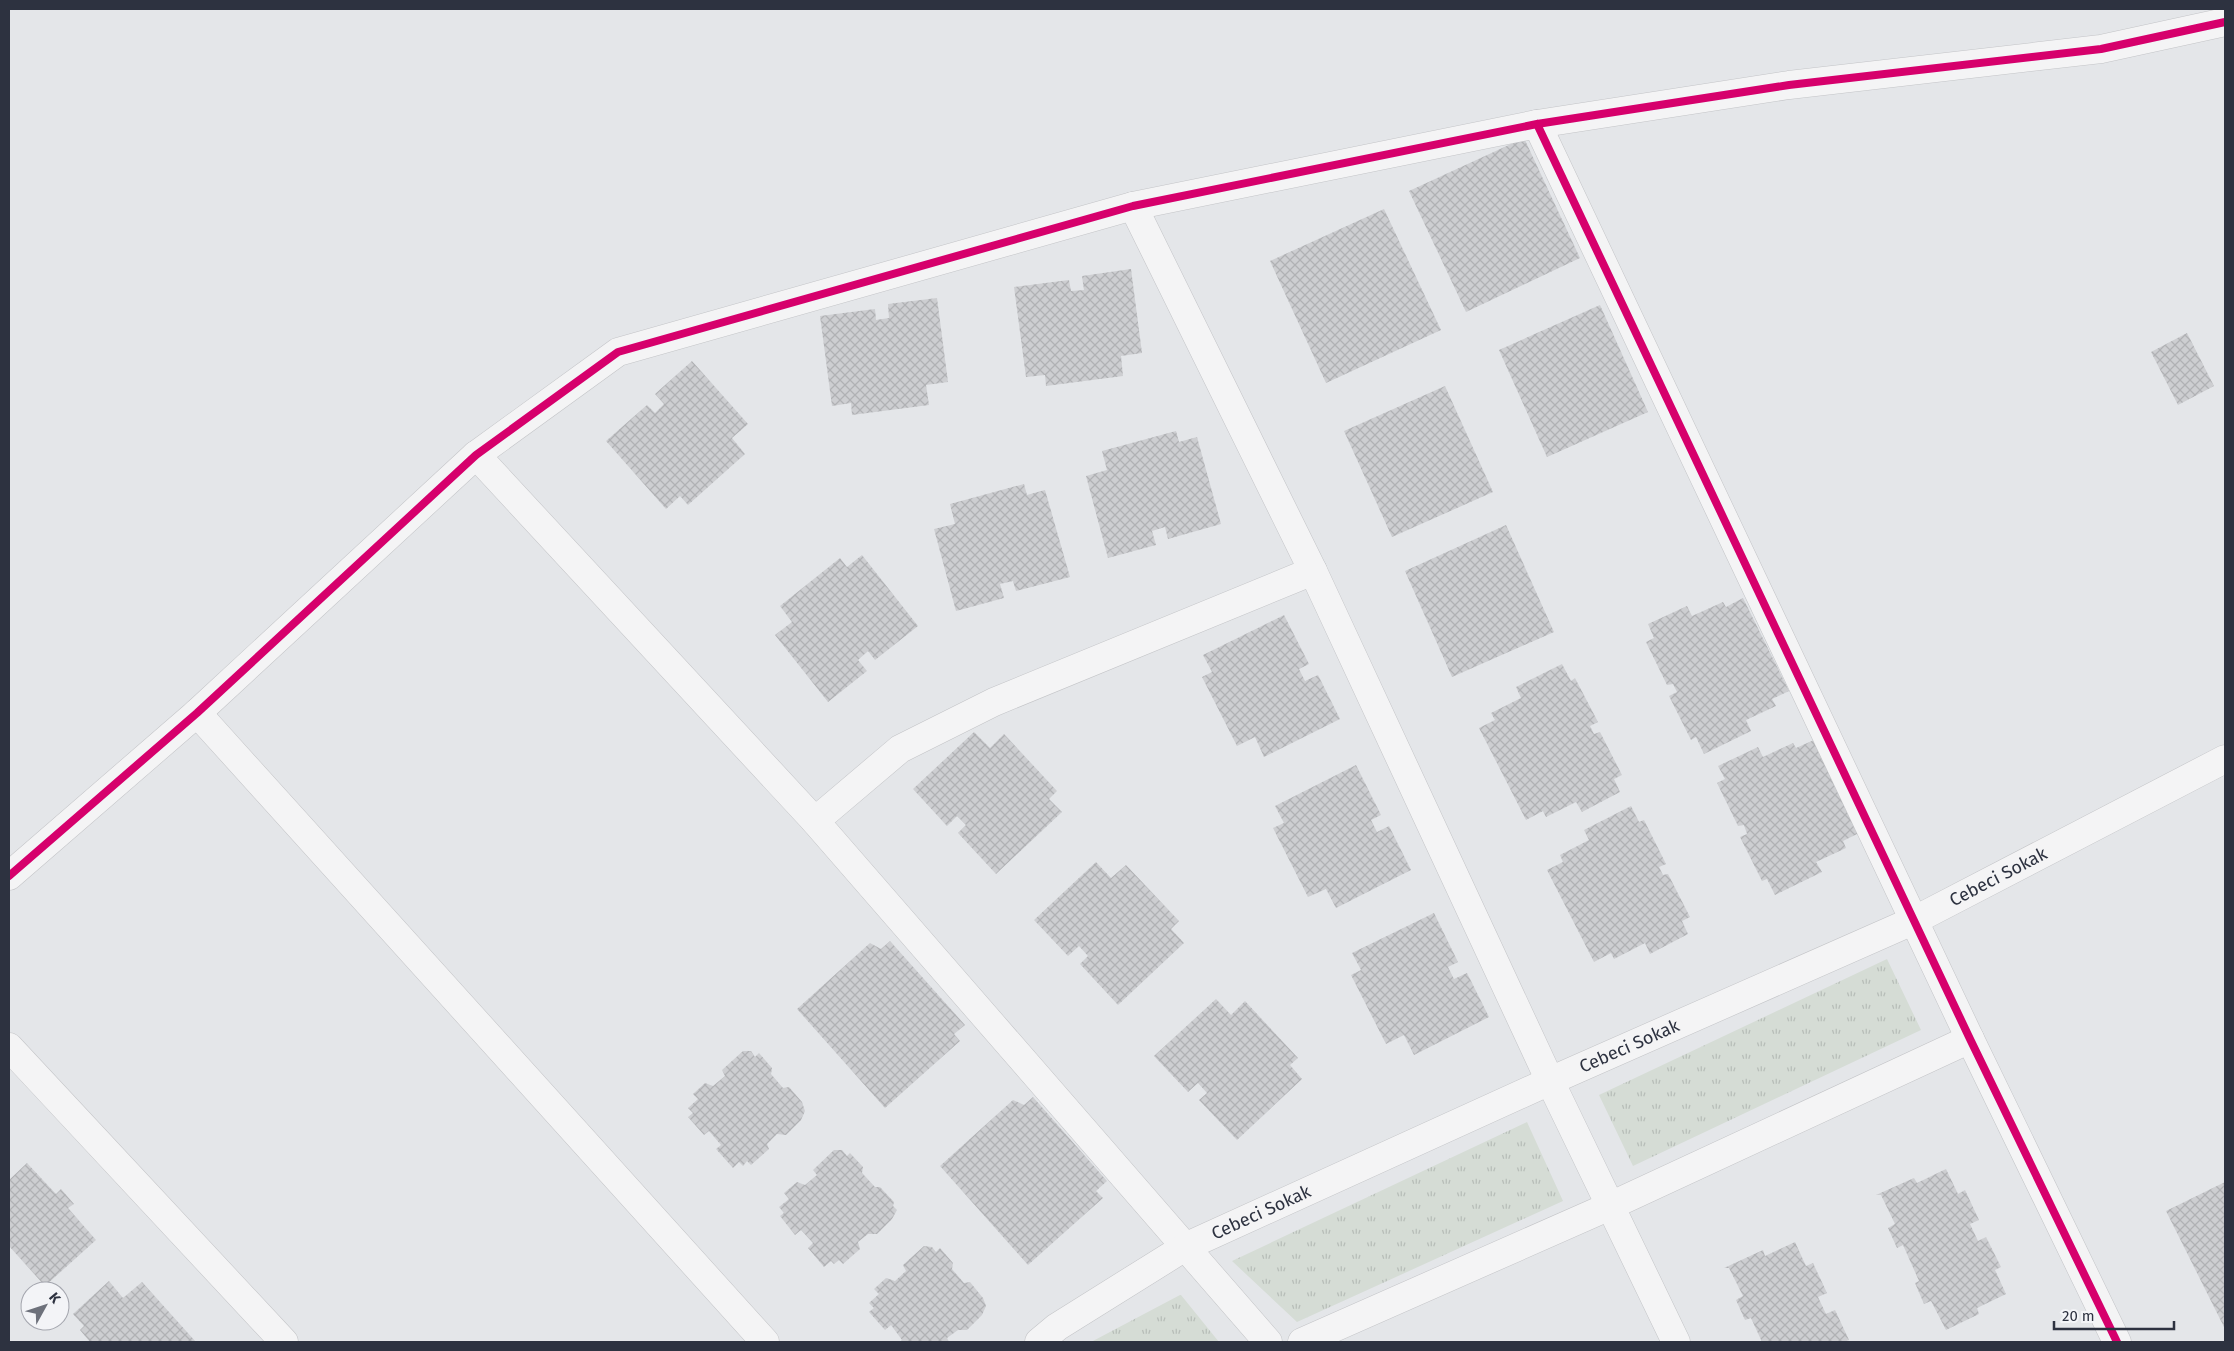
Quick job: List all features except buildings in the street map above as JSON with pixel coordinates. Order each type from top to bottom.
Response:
[{"type":"street","points":[[9,876],[197,713],[476,455],[618,352],[1133,206],[1537,124],[1789,85],[2101,49],[2225,22]]},
{"type":"street","points":[[1537,124],[1970,1039],[2118,1342]]},
{"type":"street","points":[[1133,206],[1312,571],[1550,1081],[1676,1342]]},
{"type":"street","points":[[476,455],[815,822],[1268,1342]]},
{"type":"street","points":[[815,822],[900,750],[977,711],[1312,571]]},
{"type":"street","points":[[197,713],[765,1342]]},
{"type":"street","name":"Cebeci Sokak","points":[[1039,1342],[1057,1327],[1185,1247],[1550,1081],[1915,920],[2225,759]]},
{"type":"street","points":[[1302,1342],[1610,1206],[1970,1039]]},
{"type":"street","points":[[9,1047],[284,1342]]},
{"type":"green space","points":[[1887,959],[1921,1030],[1633,1166],[1599,1095]]},
{"type":"green space","points":[[1527,1122],[1563,1201],[1297,1322],[1232,1261]]},
{"type":"green space","points":[[1180,1295],[1219,1342],[1091,1342]]},
{"type":"cycle path","points":[[9,876],[197,713],[476,455],[618,352],[1133,206],[1537,124],[1789,85],[2101,49],[2225,22]]},
{"type":"cycle path","points":[[1537,124],[1970,1039],[2117,1342]]}]
